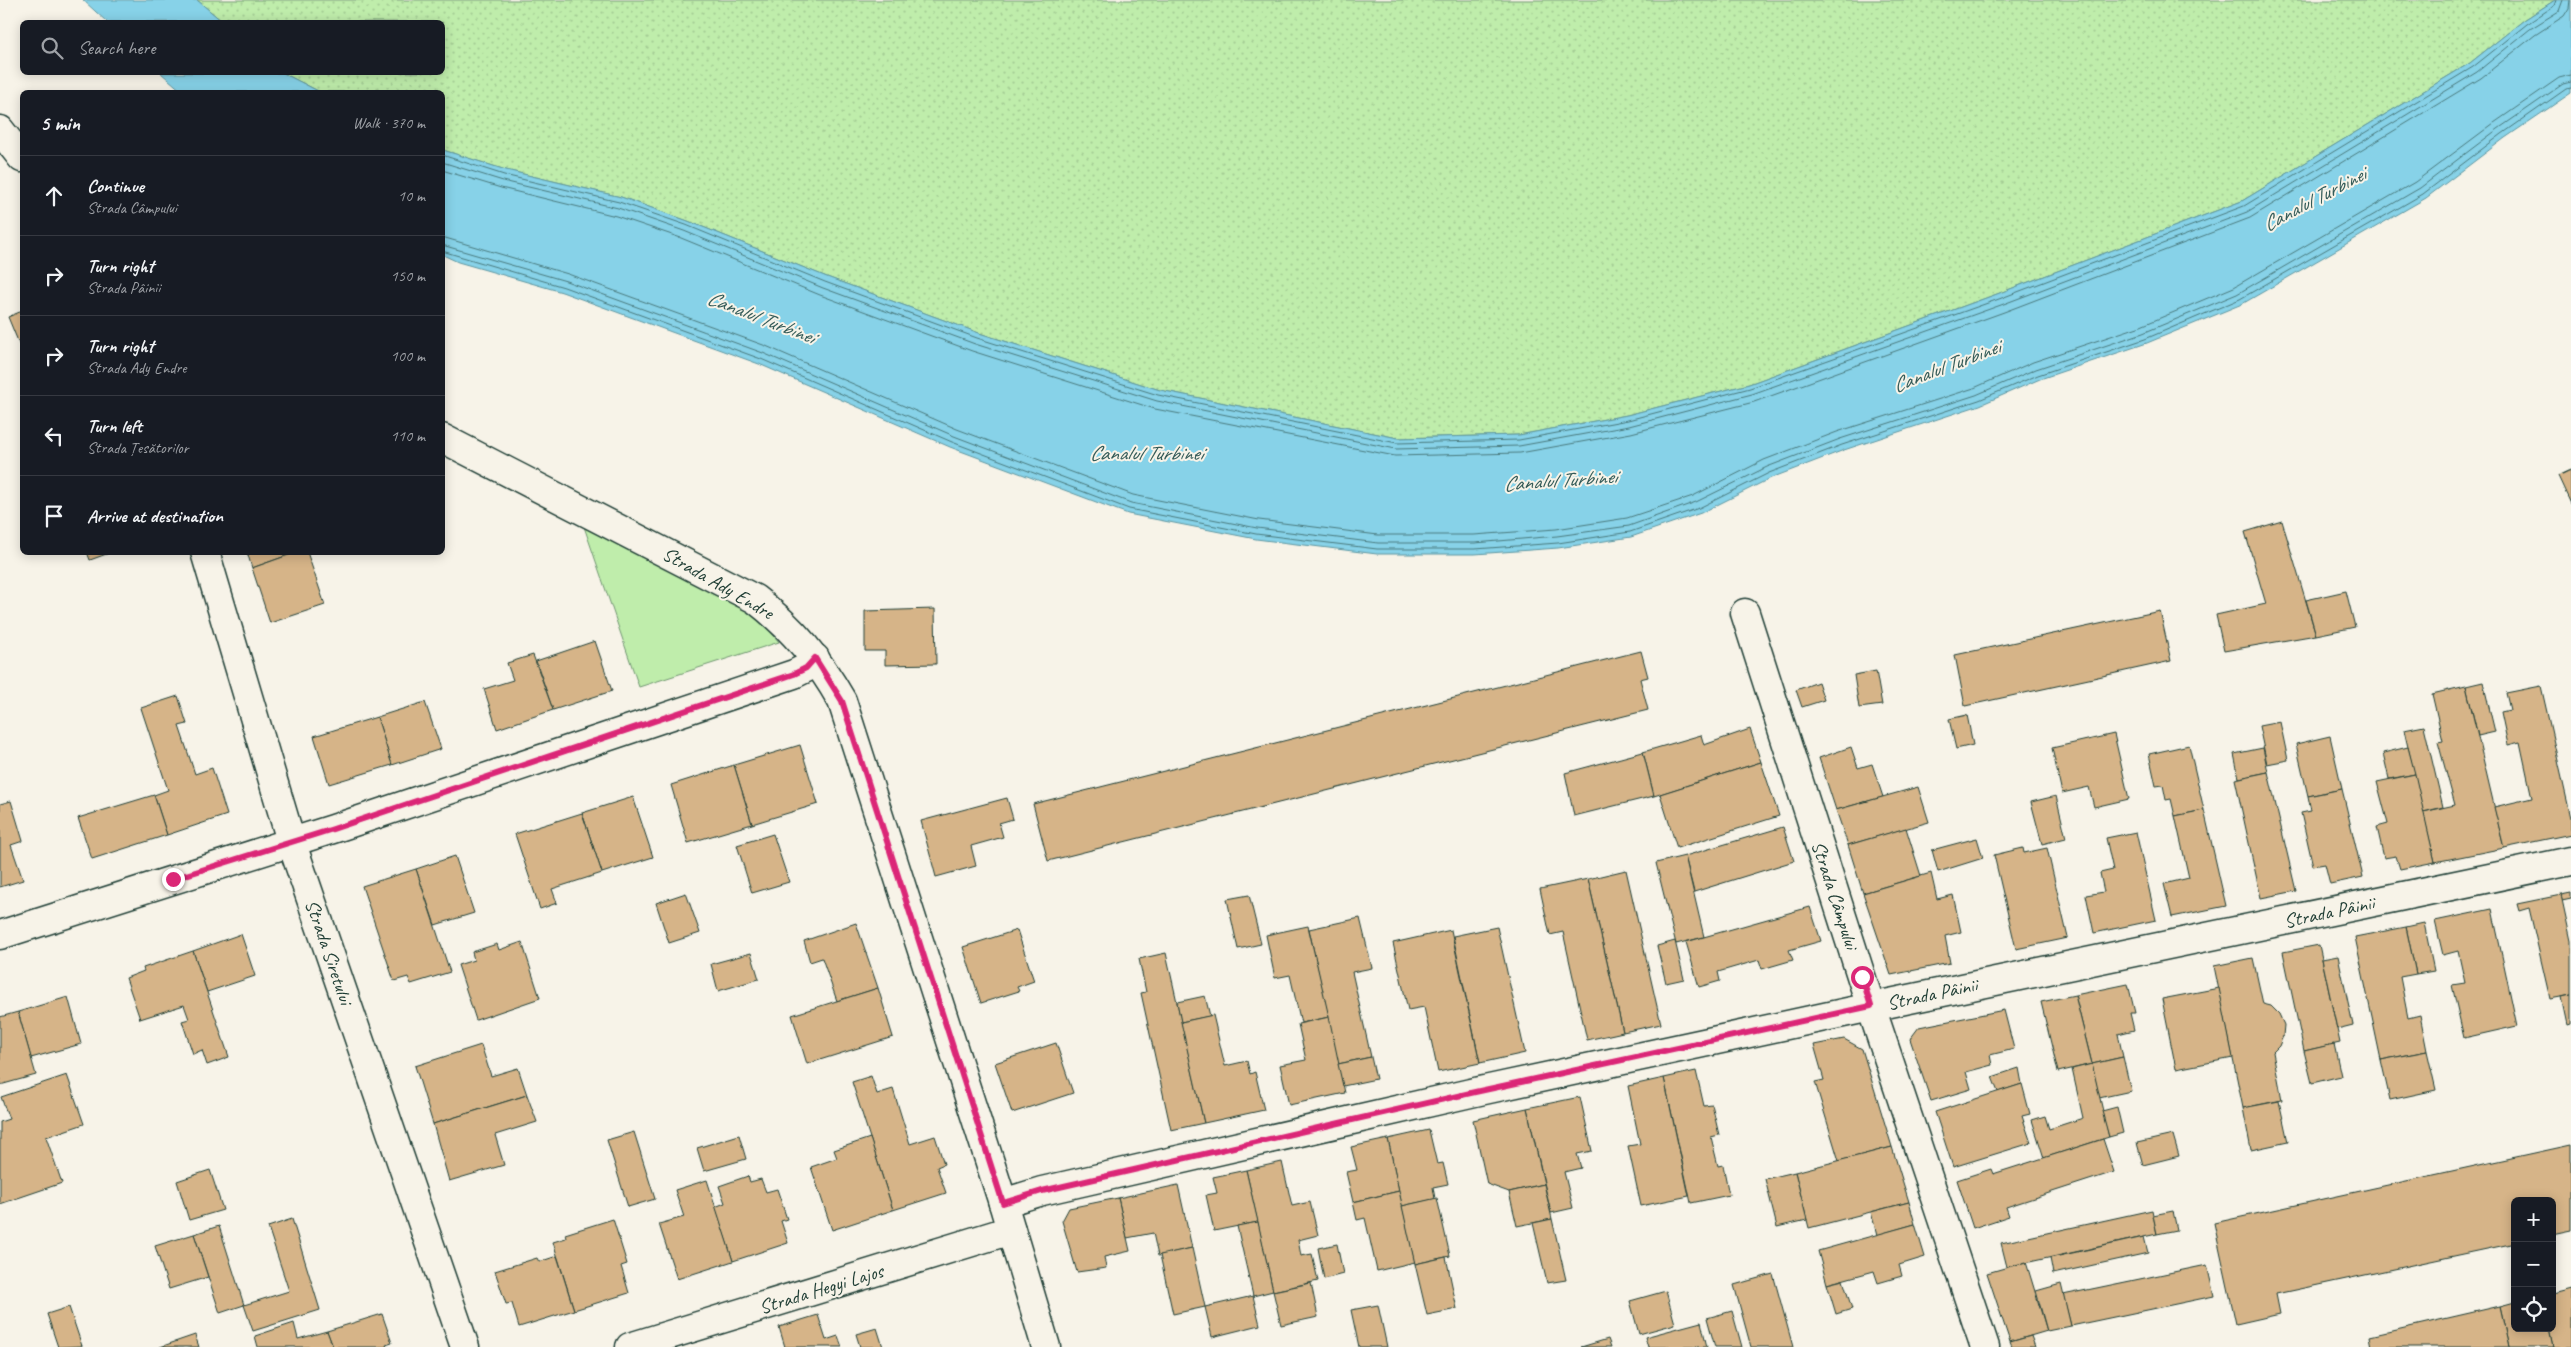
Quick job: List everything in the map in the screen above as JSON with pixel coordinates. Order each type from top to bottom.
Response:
[{"type":"street","points":[[0,130],[20,155]]},
{"type":"street","name":"Strada Ady Endre","points":[[445,440],[755,599],[784,622],[815,658],[842,701],[1003,1203],[1046,1347]]},
{"type":"street","name":"Strada Siretului","points":[[206,555],[291,841],[465,1347]]},
{"type":"street","name":"Strada Câmpului","points":[[1745,613],[1983,1347]]},
{"type":"street","points":[[0,935],[291,841],[794,674],[806,668],[815,658]]},
{"type":"street","name":"Strada Pâinii","points":[[1003,1203],[1042,1191],[1465,1094],[1871,1006],[2571,861]]},
{"type":"street","name":"Strada Hegyi Lajos","points":[[630,1347],[1011,1230]]},
{"type":"green space","points":[[197,0],[2555,0],[2524,20],[2470,63],[2242,201],[1997,294],[1749,384],[1627,415],[1519,435],[1398,438],[1160,390],[979,333],[827,277],[688,221],[621,197],[506,170],[445,151],[445,90],[316,90],[287,75],[445,75],[445,20],[221,20]]},
{"type":"green space","points":[[579,512],[754,611],[779,642],[639,687]]},
{"type":"water","points":[[83,0],[197,0],[221,20],[105,20]]},
{"type":"water","name":"Canalul Turbinei","points":[[2555,0],[2571,0],[2571,93],[2505,138],[2426,198],[2242,304],[2147,343],[2040,379],[1980,405],[1844,450],[1771,478],[1701,513],[1631,537],[1558,548],[1475,554],[1377,554],[1256,539],[1128,514],[950,447],[759,364],[562,292],[458,262],[445,256],[445,151],[506,170],[621,197],[688,221],[827,277],[979,333],[1160,390],[1398,438],[1519,435],[1627,415],[1749,384],[1997,294],[2242,201],[2470,63],[2524,20]]},
{"type":"water","points":[[163,75],[287,75],[316,90],[181,90]]},
{"type":"building","points":[[20,312],[20,346],[8,317]]},
{"type":"building","points":[[2571,470],[2571,504],[2558,476]]},
{"type":"building","points":[[2282,521],[2316,635],[2224,651],[2216,615],[2266,604],[2245,532]]},
{"type":"building","points":[[88,555],[104,555],[90,560]]},
{"type":"building","points":[[248,555],[289,555],[252,568]]},
{"type":"building","points":[[289,555],[308,555],[325,605],[270,623],[252,568]]},
{"type":"building","points":[[2346,591],[2355,627],[2316,635],[2306,600]]},
{"type":"building","points":[[935,609],[936,664],[885,665],[885,651],[865,651],[865,611]]},
{"type":"building","points":[[2160,611],[2171,661],[1965,706],[1955,655]]},
{"type":"building","points":[[595,641],[612,691],[553,710],[536,661]]},
{"type":"building","points":[[1641,651],[1648,677],[1640,679],[1648,710],[1048,861],[1033,804]]},
{"type":"building","points":[[533,655],[553,710],[497,729],[484,689],[513,680],[507,663]]},
{"type":"building","points":[[1876,671],[1882,705],[1859,708],[1854,675]]},
{"type":"building","points":[[1818,682],[1824,700],[1802,707],[1796,690]]},
{"type":"building","points":[[2483,682],[2495,732],[2478,736],[2466,686]]},
{"type":"building","points":[[2466,686],[2504,848],[2435,862],[2423,812],[2455,805],[2438,742],[2443,741],[2432,694]]},
{"type":"building","points":[[2541,686],[2571,818],[2571,834],[2504,848],[2494,807],[2532,798],[2520,742],[2508,745],[2501,712],[2510,710],[2506,693]]},
{"type":"building","points":[[178,696],[187,724],[179,726],[195,774],[212,768],[227,815],[167,835],[154,795],[168,790],[141,708]]},
{"type":"building","points":[[425,702],[441,749],[392,765],[377,717]]},
{"type":"building","points":[[1967,715],[1973,745],[1956,749],[1949,719]]},
{"type":"building","points":[[377,717],[392,765],[329,784],[314,736]]},
{"type":"building","points":[[2280,722],[2288,760],[2267,764],[2259,726]]},
{"type":"building","points":[[2424,726],[2443,807],[2423,812],[2404,730]]},
{"type":"building","points":[[1750,729],[1761,762],[1654,796],[1643,752],[1701,735],[1704,745]]},
{"type":"building","points":[[2114,734],[2129,799],[2094,807],[2089,787],[2062,793],[2052,748]]},
{"type":"building","points":[[2330,736],[2342,789],[2308,796],[2296,744]]},
{"type":"building","points":[[800,745],[818,804],[752,824],[734,765]]},
{"type":"building","points":[[2189,745],[2204,810],[2175,816],[2171,799],[2166,800],[2163,785],[2156,786],[2149,754]]},
{"type":"building","points":[[1851,747],[1858,768],[1872,764],[1883,797],[1836,810],[1819,758]]},
{"type":"building","points":[[2408,747],[2415,774],[2389,779],[2383,753]]},
{"type":"building","points":[[2263,748],[2268,772],[2239,778],[2234,754]]},
{"type":"building","points":[[1643,752],[1654,796],[1574,816],[1565,773]]},
{"type":"building","points":[[1761,762],[1779,816],[1677,848],[1660,794]]},
{"type":"building","points":[[734,765],[752,824],[688,843],[671,785]]},
{"type":"building","points":[[2268,772],[2296,891],[2261,898],[2235,779]]},
{"type":"building","points":[[2415,774],[2435,862],[2400,869],[2396,856],[2384,858],[2377,827],[2388,824],[2377,782]]},
{"type":"building","points":[[1918,787],[1929,822],[1848,845],[1836,810]]},
{"type":"building","points":[[2342,789],[2363,877],[2330,884],[2325,864],[2313,866],[2301,813],[2311,811],[2308,796]]},
{"type":"building","points":[[154,795],[167,835],[92,859],[78,818]]},
{"type":"building","points":[[2056,796],[2066,838],[2042,844],[2031,802]]},
{"type":"building","points":[[633,797],[653,857],[602,873],[582,813]]},
{"type":"building","points":[[1007,798],[1013,819],[999,823],[1003,837],[971,846],[976,866],[936,877],[921,821]]},
{"type":"building","points":[[11,801],[23,841],[11,845],[23,880],[0,887],[0,804]]},
{"type":"building","points":[[2204,810],[2226,906],[2172,917],[2164,884],[2189,878],[2175,816]]},
{"type":"building","points":[[582,813],[602,873],[552,889],[557,903],[540,909],[515,834]]},
{"type":"building","points":[[1783,827],[1794,861],[1694,892],[1685,856]]},
{"type":"building","points":[[1906,828],[1921,876],[1863,893],[1848,845]]},
{"type":"building","points":[[2136,832],[2156,920],[2094,933],[2086,895],[2104,892],[2100,873],[2113,870],[2106,838]]},
{"type":"building","points":[[773,834],[789,882],[752,893],[737,845]]},
{"type":"building","points":[[1977,838],[1983,858],[1938,872],[1932,850]]},
{"type":"building","points":[[2023,848],[2024,853],[2047,848],[2068,938],[2016,949],[1994,855]]},
{"type":"building","points":[[455,856],[474,913],[435,925],[416,869]]},
{"type":"building","points":[[1685,856],[1704,937],[1676,944],[1656,863]]},
{"type":"building","points":[[416,869],[450,972],[411,984],[408,977],[394,981],[362,886]]},
{"type":"building","points":[[1626,870],[1661,1024],[1623,1032],[1588,879]]},
{"type":"building","points":[[1931,873],[1937,899],[1953,895],[1961,932],[1945,936],[1950,963],[1891,975],[1863,893]]},
{"type":"building","points":[[1588,879],[1623,1032],[1587,1040],[1563,932],[1550,935],[1540,889]]},
{"type":"building","points":[[686,893],[700,933],[669,943],[656,903]]},
{"type":"building","points":[[2571,893],[2571,899],[2562,901],[2561,895]]},
{"type":"building","points":[[1249,895],[1261,944],[1238,949],[1227,899]]},
{"type":"building","points":[[2561,895],[2571,941],[2571,995],[2550,999],[2529,908],[2519,911],[2517,904]]},
{"type":"building","points":[[1810,907],[1821,941],[1789,950],[1793,960],[1762,969],[1759,960],[1718,972],[1720,981],[1699,987],[1686,942]]},
{"type":"building","points":[[2492,909],[2517,1026],[2464,1038],[2452,985],[2465,983],[2458,951],[2443,955],[2435,921]]},
{"type":"building","points":[[1360,918],[1372,968],[1352,972],[1371,1057],[1338,1064],[1309,929]]},
{"type":"building","points":[[856,923],[878,988],[837,1001],[822,958],[810,962],[804,941]]},
{"type":"building","points":[[2424,923],[2434,971],[2416,974],[2406,927]]},
{"type":"building","points":[[1308,926],[1329,1017],[1301,1023],[1290,975],[1275,978],[1266,935]]},
{"type":"building","points":[[1497,927],[1525,1053],[1480,1063],[1453,936]]},
{"type":"building","points":[[2406,927],[2416,974],[2400,977],[2408,1018],[2420,1015],[2427,1051],[2381,1060],[2355,937]]},
{"type":"building","points":[[1017,930],[1034,981],[1017,987],[1019,991],[981,1003],[963,947]]},
{"type":"building","points":[[1451,930],[1480,1063],[1438,1072],[1424,1007],[1408,1010],[1393,943]]},
{"type":"building","points":[[241,934],[255,976],[207,992],[193,951]]},
{"type":"building","points":[[1675,941],[1684,979],[1666,983],[1657,946]]},
{"type":"building","points":[[522,942],[540,998],[476,1020],[458,965],[474,960],[472,952],[497,944],[499,950]]},
{"type":"building","points":[[2319,945],[2340,1043],[2304,1051],[2283,952]]},
{"type":"building","points":[[193,951],[229,1057],[207,1065],[202,1050],[193,1054],[182,1021],[189,1019],[184,1005],[140,1019],[126,978],[144,971],[143,968]]},
{"type":"building","points":[[751,953],[759,979],[718,991],[711,964]]},
{"type":"building","points":[[1166,953],[1204,1123],[1171,1130],[1141,993],[1146,992],[1139,959]]},
{"type":"building","points":[[2338,956],[2353,1025],[2337,1029],[2322,959]]},
{"type":"building","points":[[2253,958],[2263,1004],[2271,1006],[2279,1014],[2284,1025],[2283,1036],[2279,1046],[2273,1052],[2282,1100],[2243,1108],[2214,966]]},
{"type":"building","points":[[2128,984],[2135,1013],[2130,1013],[2134,1030],[2118,1034],[2123,1057],[2092,1064],[2075,995]]},
{"type":"building","points":[[878,988],[893,1037],[807,1064],[792,1015]]},
{"type":"building","points":[[2219,988],[2233,1058],[2176,1069],[2162,999]]},
{"type":"building","points":[[2075,995],[2092,1064],[2058,1072],[2041,1002]]},
{"type":"building","points":[[2571,995],[2571,1024],[2568,1025],[2562,997]]},
{"type":"building","points":[[1205,996],[1210,1016],[1181,1022],[1177,1002]]},
{"type":"building","points":[[68,997],[81,1044],[31,1058],[18,1012]]},
{"type":"building","points":[[2004,1010],[2014,1049],[1990,1055],[1992,1065],[1966,1072],[1971,1089],[1931,1101],[1910,1039],[1919,1027]]},
{"type":"building","points":[[18,1012],[36,1075],[0,1085],[0,1017]]},
{"type":"building","points":[[1213,1015],[1225,1066],[1247,1061],[1250,1074],[1255,1072],[1264,1110],[1204,1123],[1181,1022]]},
{"type":"building","points":[[1329,1017],[1345,1093],[1289,1105],[1280,1065],[1306,1060],[1298,1024]]},
{"type":"building","points":[[1844,1039],[1862,1049],[1892,1147],[1839,1161],[1815,1082],[1824,1080],[1814,1045]]},
{"type":"building","points":[[1056,1043],[1073,1093],[1012,1113],[995,1063]]},
{"type":"building","points":[[2334,1044],[2341,1076],[2312,1083],[2304,1051]]},
{"type":"building","points":[[481,1045],[491,1076],[518,1068],[527,1095],[433,1124],[415,1066]]},
{"type":"building","points":[[2427,1051],[2436,1090],[2390,1100],[2381,1060]]},
{"type":"building","points":[[1371,1057],[1376,1079],[1343,1086],[1338,1064]]},
{"type":"building","points":[[2123,1057],[2131,1091],[2099,1098],[2092,1064]]},
{"type":"building","points":[[2092,1064],[2109,1137],[2044,1158],[2032,1120],[2045,1116],[2049,1129],[2083,1118],[2072,1069]]},
{"type":"building","points":[[2019,1068],[2022,1084],[1998,1092],[1992,1077]]},
{"type":"building","points":[[1696,1071],[1704,1106],[1712,1105],[1719,1135],[1711,1137],[1718,1166],[1723,1165],[1729,1195],[1691,1203],[1664,1078]]},
{"type":"building","points":[[67,1075],[84,1124],[46,1137],[62,1183],[0,1204],[0,1122],[9,1119],[1,1097]]},
{"type":"building","points":[[871,1076],[877,1094],[893,1089],[910,1144],[935,1136],[944,1164],[937,1167],[946,1193],[893,1210],[852,1082]]},
{"type":"building","points":[[1664,1078],[1689,1196],[1641,1206],[1628,1146],[1640,1144],[1628,1086]]},
{"type":"building","points":[[2022,1084],[2030,1114],[2022,1116],[2031,1143],[1953,1167],[1935,1112]]},
{"type":"building","points":[[527,1095],[537,1122],[495,1135],[504,1165],[449,1181],[433,1124]]},
{"type":"building","points":[[1580,1097],[1592,1151],[1577,1154],[1581,1168],[1564,1172],[1573,1208],[1551,1213],[1527,1108]]},
{"type":"building","points":[[2279,1101],[2288,1142],[2251,1150],[2243,1108]]},
{"type":"building","points":[[2117,1107],[2123,1133],[2109,1137],[2102,1111]]},
{"type":"building","points":[[1527,1108],[1544,1184],[1509,1192],[1487,1184],[1473,1120]]},
{"type":"building","points":[[1429,1130],[1437,1164],[1443,1163],[1448,1184],[1433,1187],[1435,1199],[1402,1206],[1388,1139]]},
{"type":"building","points":[[634,1132],[655,1199],[628,1207],[607,1140]]},
{"type":"building","points":[[739,1135],[746,1159],[704,1171],[697,1148]]},
{"type":"building","points":[[2173,1135],[2179,1156],[2143,1165],[2137,1143]]},
{"type":"building","points":[[870,1138],[893,1210],[832,1230],[811,1167],[837,1158],[834,1150]]},
{"type":"building","points":[[1388,1139],[1399,1191],[1353,1202],[1346,1172],[1357,1170],[1351,1147]]},
{"type":"building","points":[[2103,1139],[2114,1172],[2006,1207],[2009,1216],[1973,1228],[1957,1180],[1991,1169],[1993,1174]]},
{"type":"building","points":[[2571,1145],[2571,1230],[2556,1233],[2556,1197],[2511,1197],[2511,1244],[2276,1294],[2280,1314],[2236,1324],[2214,1223]]},
{"type":"building","points":[[1892,1147],[1909,1202],[1809,1228],[1795,1172]]},
{"type":"building","points":[[1282,1162],[1292,1206],[1310,1202],[1318,1235],[1298,1240],[1301,1256],[1312,1254],[1318,1281],[1273,1291],[1246,1170]]},
{"type":"building","points":[[210,1170],[223,1210],[189,1220],[177,1181]]},
{"type":"building","points":[[1246,1170],[1258,1222],[1214,1231],[1206,1195],[1217,1193],[1213,1177]]},
{"type":"building","points":[[1795,1172],[1807,1220],[1777,1227],[1765,1179]]},
{"type":"building","points":[[748,1176],[750,1182],[761,1179],[766,1192],[777,1189],[787,1219],[781,1221],[788,1243],[733,1261],[715,1207],[725,1203],[719,1186]]},
{"type":"building","points":[[707,1180],[733,1261],[677,1279],[659,1224],[684,1217],[675,1190]]},
{"type":"building","points":[[1544,1184],[1552,1219],[1517,1226],[1509,1192]]},
{"type":"building","points":[[1178,1185],[1192,1248],[1158,1256],[1153,1233],[1127,1238],[1118,1198]]},
{"type":"building","points":[[1399,1191],[1415,1262],[1377,1271],[1365,1218],[1357,1220],[1353,1202]]},
{"type":"building","points":[[1118,1198],[1130,1251],[1104,1257],[1106,1268],[1077,1272],[1062,1221],[1069,1208]]},
{"type":"building","points":[[1437,1198],[1450,1256],[1415,1264],[1402,1206]]},
{"type":"building","points":[[1909,1202],[1915,1224],[1877,1235],[1871,1212]]},
{"type":"building","points":[[2152,1210],[2157,1234],[2007,1267],[2001,1243]]},
{"type":"building","points":[[2173,1211],[2177,1230],[2157,1234],[2153,1215]]},
{"type":"building","points":[[292,1219],[320,1310],[253,1331],[244,1305],[289,1291],[268,1227]]},
{"type":"building","points":[[613,1219],[627,1264],[621,1266],[629,1293],[574,1310],[553,1242],[566,1238],[565,1234]]},
{"type":"building","points":[[1552,1219],[1566,1280],[1547,1283],[1533,1223]]},
{"type":"building","points":[[1258,1222],[1273,1291],[1253,1296],[1237,1226]]},
{"type":"building","points":[[1915,1224],[1925,1257],[1899,1265],[1902,1276],[1878,1283],[1874,1271],[1827,1284],[1818,1251]]},
{"type":"building","points":[[219,1226],[244,1305],[220,1313],[194,1234]]},
{"type":"building","points":[[194,1234],[208,1277],[169,1289],[155,1246]]},
{"type":"building","points":[[2144,1237],[2148,1253],[2053,1274],[2050,1258]]},
{"type":"building","points":[[1337,1244],[1343,1274],[1324,1279],[1318,1248]]},
{"type":"building","points":[[1192,1248],[1205,1307],[1173,1314],[1160,1255]]},
{"type":"building","points":[[557,1256],[574,1310],[519,1327],[512,1303],[506,1304],[495,1271],[537,1258],[539,1262]]},
{"type":"building","points":[[1446,1257],[1457,1309],[1427,1315],[1415,1264]]},
{"type":"building","points":[[2026,1262],[2047,1331],[2010,1342],[1987,1273]]},
{"type":"building","points":[[2207,1265],[2214,1296],[2071,1326],[2063,1295]]},
{"type":"building","points":[[1773,1274],[1793,1347],[1751,1347],[1734,1285]]},
{"type":"building","points":[[1843,1280],[1852,1309],[1836,1314],[1827,1284]]},
{"type":"building","points":[[1311,1283],[1318,1317],[1281,1325],[1273,1291]]},
{"type":"building","points":[[2061,1284],[2071,1326],[2047,1331],[2036,1291]]},
{"type":"building","points":[[2571,1289],[2571,1347],[2554,1347],[2551,1332],[2556,1332],[2556,1293]]},
{"type":"building","points":[[1666,1291],[1675,1324],[1639,1334],[1630,1301]]},
{"type":"building","points":[[1253,1296],[1260,1325],[1212,1337],[1205,1307]]},
{"type":"building","points":[[2511,1303],[2511,1332],[2551,1332],[2554,1347],[2509,1347],[2500,1306]]},
{"type":"building","points":[[1378,1305],[1387,1347],[1359,1347],[1351,1310]]},
{"type":"building","points":[[2500,1306],[2509,1347],[2372,1347],[2370,1336]]},
{"type":"building","points":[[69,1307],[82,1346],[58,1347],[47,1314]]},
{"type":"building","points":[[1732,1311],[1742,1347],[1715,1347],[1707,1318]]},
{"type":"building","points":[[382,1314],[392,1343],[386,1345],[387,1347],[333,1347],[327,1331]]},
{"type":"building","points":[[818,1315],[826,1340],[838,1336],[842,1347],[785,1347],[779,1327]]},
{"type":"building","points":[[1701,1322],[1707,1347],[1648,1347],[1645,1337]]},
{"type":"building","points":[[294,1323],[298,1339],[327,1331],[333,1347],[258,1347],[255,1336]]},
{"type":"building","points":[[877,1328],[883,1347],[860,1347],[856,1334]]},
{"type":"building","points":[[195,1335],[199,1347],[160,1347]]},
{"type":"building","points":[[2031,1336],[2035,1347],[2012,1347],[2010,1342]]},
{"type":"building","points":[[1608,1339],[1611,1347],[1581,1347]]},
{"type":"route","points":[[173,879],[333,829],[566,749],[794,674],[806,668],[815,658],[842,701],[1003,1203],[1042,1191],[1475,1092],[1871,1006],[1862,977]]}]
